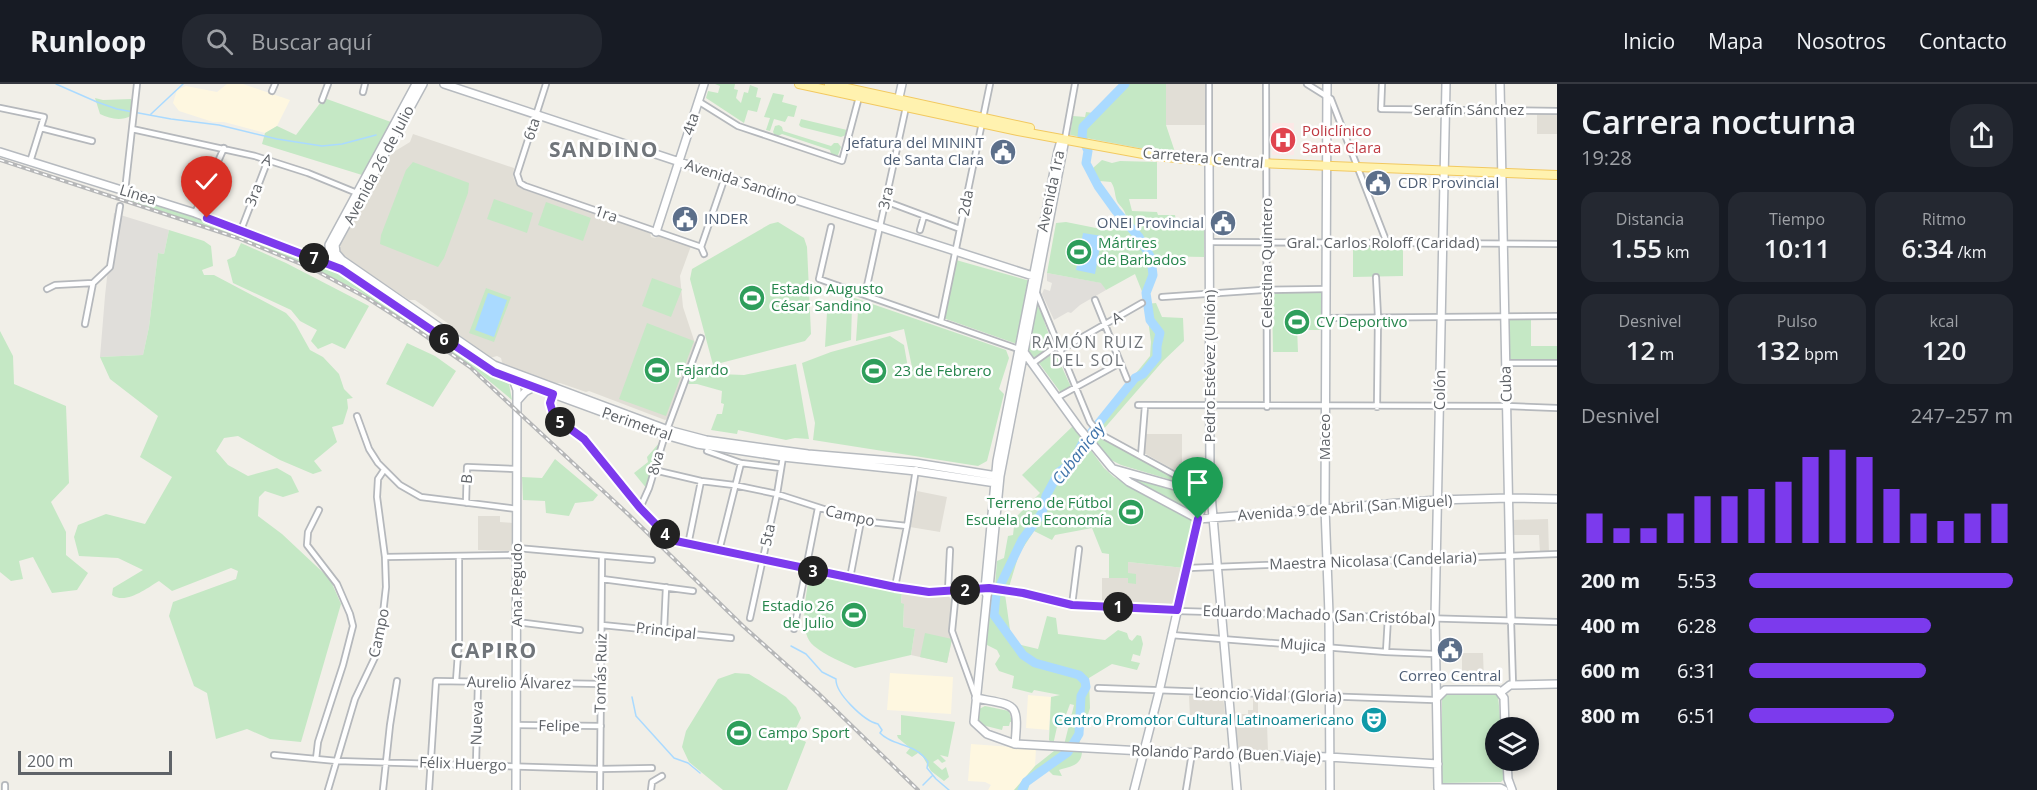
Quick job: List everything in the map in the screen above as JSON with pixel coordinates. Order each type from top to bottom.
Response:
[{"type":"main road","name":"Avenida 26 de Julio","points":[[329,252],[416,84]]},
{"type":"main road","name":"Avenida 26 de Julio","points":[[359,194],[423,84]]},
{"type":"main road","name":"Avenida Sandino","points":[[444,84],[1036,277]]},
{"type":"main road","name":"4ta","points":[[656,232],[704,84]]},
{"type":"main road","name":"Carretera Central","points":[[799,84],[859,97],[902,103]]},
{"type":"main road","name":"Carretera Central","points":[[829,84],[902,103],[1019,128],[1056,133],[1065,139],[1154,156],[1209,161],[1557,175]]},
{"type":"main road","name":"3ra","points":[[902,84],[902,103]]},
{"type":"main road","name":"Maceo","points":[[1327,84],[1325,508],[1329,614],[1330,790]]},
{"type":"main road","name":"Colón","points":[[1437,789],[1438,697],[1435,618],[1446,84]]},
{"type":"main road","name":"Cuba","points":[[1500,84],[1511,621]]},
{"type":"main road","points":[[1019,128],[1049,138],[1060,151],[1075,140]]},
{"type":"main road","name":"Avenida 1ra","points":[[988,590],[993,499],[991,488],[995,480],[1022,350],[1060,144],[1065,139]]},
{"type":"main road","name":"Línea","points":[[0,152],[195,213],[308,255],[329,252],[341,269]]},
{"type":"main road","name":"Pedro Estévez (Unión)","points":[[1209,161],[1210,483],[1237,790]]},
{"type":"main road","name":"Perimetral","points":[[329,252],[494,365],[553,394],[666,432]]},
{"type":"main road","name":"Perimetral","points":[[341,269],[494,372],[697,444],[984,474],[995,480]]},
{"type":"main road","name":"Avenida 1ra","points":[[974,722],[988,590],[997,461],[1036,290],[1036,277]]},
{"type":"main road","points":[[1022,350],[1079,428],[1112,468],[1128,482],[1198,519]]},
{"type":"main road","points":[[505,370],[518,390]]},
{"type":"main road","points":[[518,390],[522,383]]},
{"type":"main road","points":[[517,400],[533,384]]},
{"type":"main road","name":"Ana Pegudo","points":[[516,790],[518,390]]},
{"type":"main road","points":[[984,474],[990,472],[997,461]]},
{"type":"main road","name":"Perimetral","points":[[916,467],[995,480]]},
{"type":"main road","points":[[1112,468],[1200,493],[1207,492]]},
{"type":"main road","points":[[1134,790],[1159,692],[1198,519],[1210,483]]},
{"type":"main road","name":"Avenida 9 de Abril (San Miguel)","points":[[1198,519],[1437,501],[1557,499]]},
{"type":"main road","points":[[1501,692],[1513,685],[1557,684]]},
{"type":"main road","points":[[1438,697],[1445,690],[1493,689],[1501,692],[1504,698],[1505,717]]},
{"type":"main road","points":[[976,698],[1007,704],[1014,710],[1018,716],[1015,744]]},
{"type":"main road","name":"Rolando Pardo (Buen Viaje)","points":[[974,722],[987,734],[1015,744],[1329,757],[1438,764]]},
{"type":"main road","points":[[1508,771],[1512,790]]},
{"type":"main road","points":[[1437,789],[1502,789],[1508,779]]},
{"type":"street","points":[[125,191],[137,84]]},
{"type":"street","points":[[272,91],[275,84]]},
{"type":"street","points":[[322,100],[328,84]]},
{"type":"street","points":[[363,92],[365,84]]},
{"type":"street","name":"6ta","points":[[517,174],[546,84]]},
{"type":"street","name":"2da","points":[[942,321],[990,84]]},
{"type":"street","points":[[1065,139],[1075,84]]},
{"type":"street","name":"Pedro Estévez (Unión)","points":[[1209,84],[1209,161]]},
{"type":"street","name":"Celestina Quintero","points":[[1266,84],[1267,406]]},
{"type":"street","points":[[1306,84],[1331,99],[1387,243]]},
{"type":"street","name":"Serafín Sánchez","points":[[1382,84],[1381,109],[1557,111]]},
{"type":"street","points":[[698,101],[738,126],[842,161],[859,97]]},
{"type":"street","name":"3ra","points":[[865,295],[880,227],[902,103]]},
{"type":"street","points":[[0,108],[44,117],[30,162]]},
{"type":"street","points":[[41,128],[92,141]]},
{"type":"street","name":"A","points":[[132,129],[224,148],[268,160],[308,173],[359,194]]},
{"type":"street","points":[[195,213],[224,148]]},
{"type":"street","name":"3ra","points":[[241,230],[268,160]]},
{"type":"street","name":"1ra","points":[[517,174],[520,183],[525,186],[701,247]]},
{"type":"street","points":[[704,254],[701,247],[725,177]]},
{"type":"street","points":[[885,201],[960,229]]},
{"type":"street","points":[[47,289],[55,285],[93,283],[110,267],[120,206]]},
{"type":"street","points":[[920,230],[924,216]]},
{"type":"street","points":[[831,227],[819,279],[1022,350]]},
{"type":"street","name":"Gral. Carlos Roloff (Caridad)","points":[[1210,242],[1557,244]]},
{"type":"street","points":[[1376,277],[1377,407]]},
{"type":"street","points":[[84,324],[93,283]]},
{"type":"street","points":[[1162,297],[1210,292],[1326,289]]},
{"type":"street","points":[[1036,290],[1090,422],[1100,434],[1186,481],[1188,489]]},
{"type":"street","points":[[1095,300],[1127,379]]},
{"type":"street","name":"A","points":[[1033,363],[1142,303]]},
{"type":"street","points":[[1326,318],[1557,315]]},
{"type":"street","name":"8va","points":[[640,508],[701,338]]},
{"type":"street","points":[[1058,397],[1120,363]]},
{"type":"street","points":[[1506,363],[1557,363]]},
{"type":"street","points":[[689,370],[709,369]]},
{"type":"street","name":"Eduardo Machado (San Cristóbal)","points":[[553,394],[550,403],[554,417],[584,439],[640,508],[671,540],[688,545],[895,587],[929,592],[1007,591],[1072,605],[1557,622]]},
{"type":"street","points":[[1138,405],[1557,408]]},
{"type":"street","points":[[1141,456],[1145,405]]},
{"type":"street","points":[[357,416],[369,449],[384,470],[400,485],[421,497],[517,509]]},
{"type":"street","points":[[706,452],[741,463],[781,468]]},
{"type":"street","name":"5ta","points":[[750,618],[777,494],[783,454]]},
{"type":"street","points":[[719,551],[741,463]]},
{"type":"street","name":"B","points":[[466,503],[467,467],[517,469]]},
{"type":"street","points":[[895,587],[916,467]]},
{"type":"street","name":"Campo","points":[[328,790],[355,699],[376,655],[380,641],[386,603],[385,557],[377,497],[378,479],[384,470]]},
{"type":"street","name":"Campo","points":[[654,470],[777,494],[861,521],[907,526]]},
{"type":"street","points":[[688,545],[701,481]]},
{"type":"street","points":[[635,502],[645,497]]},
{"type":"street","points":[[794,629],[818,508]]},
{"type":"street","points":[[316,759],[318,742],[343,664],[352,626],[350,614],[337,584],[307,545],[308,532],[319,510]]},
{"type":"street","points":[[850,578],[861,521]]},
{"type":"street","points":[[1072,605],[1079,549]]},
{"type":"street","points":[[948,591],[950,550]]},
{"type":"street","points":[[385,557],[459,556],[517,552],[652,560]]},
{"type":"street","name":"Maestra Nicolasa (Candelaria)","points":[[1188,568],[1557,554]]},
{"type":"street","points":[[456,681],[459,640],[459,556]]},
{"type":"street","name":"Tomás Ruiz","points":[[600,790],[602,556]]},
{"type":"street","points":[[602,579],[693,591]]},
{"type":"street","points":[[664,631],[666,587]]},
{"type":"street","points":[[956,591],[952,631],[976,698]]},
{"type":"street","points":[[1386,652],[1388,617]]},
{"type":"street","name":"Cuba","points":[[1511,621],[1513,685]]},
{"type":"street","points":[[517,622],[580,630]]},
{"type":"street","name":"Principal","points":[[602,625],[731,638]]},
{"type":"street","name":"Mujica","points":[[1171,635],[1435,654]]},
{"type":"street","points":[[383,790],[397,681]]},
{"type":"street","name":"Aurelio Álvarez","points":[[430,764],[436,681],[601,684]]},
{"type":"street","name":"Nueva","points":[[476,765],[478,682]]},
{"type":"street","name":"Leoncio Vidal (Gloria)","points":[[1098,688],[1159,692],[1434,700],[1438,697]]},
{"type":"street","name":"Felipe","points":[[516,725],[601,726]]},
{"type":"street","points":[[1186,790],[1192,753]]},
{"type":"street","name":"Félix Huergo","points":[[274,755],[338,761],[600,769],[652,768]]},
{"type":"street","points":[[429,790],[430,764]]},
{"type":"street","points":[[651,790],[652,782],[662,776]]},
{"type":"shaded area","points":[[227,84],[243,84],[290,100],[277,126],[265,133],[224,122],[213,122],[179,111],[173,103],[177,90],[186,86],[217,92]]},
{"type":"shaded area","points":[[1166,84],[1206,84],[1207,125],[1166,125]]},
{"type":"shaded area","points":[[1557,112],[1557,134],[1537,134],[1537,113]]},
{"type":"shaded area","name":"Policlínico Santa Clara","points":[[1272,123],[1294,123],[1294,155],[1272,155]]},
{"type":"shaded area","points":[[413,134],[514,168],[515,182],[522,189],[650,232],[651,237],[655,238],[659,235],[691,246],[680,276],[683,307],[696,346],[670,418],[665,420],[589,391],[560,383],[553,384],[503,366],[501,358],[497,356],[490,358],[455,332],[456,329],[415,300],[409,300],[343,256],[339,251],[340,245],[392,153],[410,142]]},
{"type":"shaded area","points":[[114,213],[169,230],[164,254],[158,253],[149,327],[143,355],[100,357]]},
{"type":"shaded area","points":[[1047,273],[1102,283],[1106,290],[1071,313],[1068,312],[1054,320],[1042,294],[1044,289],[1050,291],[1052,283],[1047,281]]},
{"type":"shaded area","points":[[1146,434],[1182,434],[1182,472],[1144,453]]},
{"type":"shaded area","points":[[917,491],[947,497],[940,532],[910,527]]},
{"type":"shaded area","points":[[478,516],[500,516],[500,522],[513,523],[513,551],[478,550]]},
{"type":"shaded area","points":[[1548,519],[1549,553],[1540,553],[1539,535],[1512,535],[1512,520]]},
{"type":"shaded area","points":[[1128,562],[1184,568],[1175,604],[1167,608],[1102,604],[1102,578],[1128,578]]},
{"type":"shaded area","points":[[902,590],[948,595],[952,601],[949,629],[952,639],[947,663],[911,655],[915,629],[903,627]]},
{"type":"shaded area","points":[[1462,653],[1483,653],[1484,682],[1462,682]]},
{"type":"shaded area","points":[[890,673],[953,677],[951,714],[887,710]]},
{"type":"shaded area","points":[[1028,695],[1051,697],[1049,730],[1026,728]]},
{"type":"shaded area","points":[[1189,696],[1223,696],[1225,714],[1190,717]]},
{"type":"shaded area","points":[[1253,698],[1258,698],[1258,724],[1267,724],[1268,752],[1236,750],[1233,714],[1248,714],[1248,710],[1253,710]]},
{"type":"shaded area","points":[[971,744],[1036,749],[1035,766],[1014,790],[988,790],[991,785],[985,782],[968,781]]},
{"type":"green space","points":[[715,84],[735,84],[734,89],[738,90],[736,98],[741,103],[744,92],[748,93],[750,85],[758,88],[756,97],[761,98],[757,112],[748,110],[744,123],[706,98],[708,91],[718,93],[720,86]]},
{"type":"green space","points":[[1128,84],[1166,84],[1166,125],[1176,155],[1070,135],[1073,116],[1085,117],[1086,112],[1100,114]]},
{"type":"green space","points":[[773,93],[784,95],[782,102],[797,106],[794,117],[788,116],[785,122],[774,119],[770,131],[766,130],[770,118],[764,117]]},
{"type":"green space","points":[[95,98],[131,99],[131,116],[115,119],[100,114]]},
{"type":"green space","points":[[324,98],[391,122],[362,175],[262,144],[265,133],[277,126],[296,135]]},
{"type":"green space","points":[[801,119],[847,130],[846,135],[841,137],[801,127],[799,125]]},
{"type":"green space","points":[[779,125],[783,131],[831,146],[838,143],[841,147],[838,155],[834,156],[830,150],[782,134],[776,137],[773,132],[775,126]]},
{"type":"green space","points":[[1102,160],[1112,163],[1120,161],[1157,162],[1157,199],[1129,199],[1132,211],[1175,215],[1176,221],[1204,221],[1204,257],[1153,256],[1151,246],[1126,217],[1118,203],[1111,182],[1100,181],[1094,174],[1093,168]]},
{"type":"green space","points":[[413,162],[469,183],[468,193],[444,258],[438,267],[380,244],[381,235],[406,170]]},
{"type":"green space","points":[[128,195],[195,216],[326,266],[352,280],[479,369],[509,384],[512,400],[476,370],[434,340],[356,289],[234,235],[127,200]]},
{"type":"green space","points":[[494,199],[533,213],[527,233],[487,219]]},
{"type":"green space","points":[[546,202],[591,218],[583,241],[538,225]]},
{"type":"green space","name":"Estadio Augusto César Sandino","points":[[778,222],[804,238],[807,247],[811,334],[805,341],[713,365],[690,279],[692,269],[770,224]]},
{"type":"green space","points":[[1066,222],[1111,231],[1120,223],[1136,240],[1148,261],[1150,276],[1143,294],[1135,274],[1106,290],[1101,283],[1047,273],[1056,223]]},
{"type":"green space","points":[[169,230],[204,241],[211,246],[213,266],[202,270],[204,275],[214,275],[286,313],[295,323],[310,350],[323,357],[339,374],[344,389],[353,398],[347,399],[348,408],[343,424],[332,427],[337,442],[314,461],[322,471],[313,474],[280,460],[238,436],[224,438],[216,451],[228,465],[248,476],[277,468],[291,476],[299,492],[283,497],[265,491],[259,497],[258,516],[282,534],[330,579],[341,604],[301,742],[270,739],[247,729],[216,739],[207,693],[194,686],[169,616],[173,602],[236,579],[238,571],[231,568],[172,591],[159,581],[130,597],[118,598],[112,595],[113,588],[143,570],[118,558],[79,556],[74,537],[78,525],[106,514],[145,524],[172,477],[140,457],[158,416],[110,379],[100,357],[143,355],[149,327],[158,253],[164,254]]},
{"type":"green space","points":[[241,243],[286,263],[369,306],[345,349],[332,343],[318,349],[311,341],[317,330],[300,321],[291,310],[233,283],[227,260],[235,256]]},
{"type":"green space","points":[[1403,244],[1403,276],[1353,277],[1353,245]]},
{"type":"green space","points":[[956,260],[1030,281],[1017,344],[943,318]]},
{"type":"green space","points":[[652,278],[682,289],[671,317],[642,306]]},
{"type":"green space","points":[[486,288],[511,297],[494,342],[469,333]]},
{"type":"green space","name":"CV Deportivo","points":[[1272,293],[1321,293],[1322,330],[1308,330],[1308,322],[1294,322],[1294,328],[1297,328],[1298,352],[1273,352]]},
{"type":"green space","points":[[846,295],[1006,350],[1009,358],[999,389],[1004,394],[987,461],[978,466],[813,440],[815,423],[802,363],[831,352],[890,336],[904,345],[908,368],[912,367],[904,329],[856,341],[858,311],[856,303]]},
{"type":"green space","points":[[842,302],[852,306],[851,340],[825,347],[827,312],[831,306]]},
{"type":"green space","points":[[1036,302],[1041,313],[1045,315],[1044,321],[1052,343],[1033,360],[1027,352]]},
{"type":"green space","points":[[1156,303],[1162,317],[1183,318],[1184,341],[1163,361],[1102,431],[1096,422],[1150,356],[1151,342],[1146,304]]},
{"type":"green space","points":[[1512,317],[1531,317],[1531,346],[1557,346],[1557,360],[1511,360],[1508,357],[1508,321]]},
{"type":"green space","name":"Fajardo","points":[[647,323],[694,341],[666,416],[619,399]]},
{"type":"green space","points":[[0,331],[13,356],[14,384],[66,406],[69,483],[51,502],[66,532],[66,555],[88,573],[77,590],[52,593],[33,557],[19,561],[23,579],[11,581],[0,572]]},
{"type":"green space","points":[[407,343],[435,356],[456,371],[433,407],[386,384]]},
{"type":"green space","points":[[1055,352],[1071,387],[1061,393],[1039,363]]},
{"type":"green space","points":[[796,364],[809,439],[786,440],[738,430],[737,434],[711,430],[717,414],[722,414],[724,404],[721,403],[722,391],[697,384],[688,384],[693,373],[744,375]]},
{"type":"green space","points":[[1073,426],[1104,468],[1114,477],[1194,521],[1184,568],[1128,562],[1128,573],[1136,574],[1136,584],[1128,583],[1128,578],[1109,578],[1109,554],[1102,553],[1092,528],[1055,535],[1052,540],[1034,531],[1019,554],[1009,587],[995,586],[997,561],[1004,558],[1008,536],[1013,535],[1015,518],[1040,493],[1022,475]]},
{"type":"green space","points":[[1100,438],[1185,484],[1111,460],[1096,443]]},
{"type":"green space","points":[[660,442],[647,489],[634,473],[648,462],[647,457]]},
{"type":"green space","points":[[555,459],[598,495],[593,501],[575,503],[569,516],[546,513],[545,501],[523,500],[522,477],[542,478]]},
{"type":"green space","points":[[1129,477],[1200,497],[1195,514]]},
{"type":"green space","name":"Estadio 26 de Julio","points":[[809,575],[902,590],[903,627],[915,629],[911,655],[855,668],[814,646],[809,640],[804,623]]},
{"type":"green space","points":[[992,592],[1005,594],[1010,630],[1017,644],[1038,649],[1047,616],[1056,618],[1058,634],[1105,640],[1118,630],[1127,633],[1132,641],[1137,635],[1141,636],[1143,644],[1140,656],[1133,654],[1131,661],[1140,663],[1137,670],[1112,664],[1089,678],[1090,708],[1079,744],[1064,745],[1074,705],[1070,704],[1061,728],[1057,727],[1053,745],[1049,740],[1051,697],[1060,695],[1034,690],[1032,693],[1012,688],[1014,676],[999,671],[995,664],[1000,656],[997,650],[985,644]]},
{"type":"green space","points":[[925,633],[952,639],[947,663],[920,657]]},
{"type":"green space","name":"Campo Sport","points":[[735,673],[749,674],[786,697],[796,707],[801,718],[793,734],[806,742],[787,790],[723,790],[689,762],[682,747],[686,731],[718,679]]},
{"type":"green space","points":[[1496,694],[1498,696],[1500,717],[1485,717],[1485,771],[1503,771],[1501,782],[1442,783],[1442,697],[1445,695]]},
{"type":"green space","points":[[985,706],[1009,711],[1012,722],[1009,726],[1003,726],[1002,730],[982,725],[978,711]]},
{"type":"green space","points":[[901,715],[955,722],[948,757],[940,755],[946,761],[942,763],[938,759],[933,762],[942,770],[946,767],[949,777],[944,781],[931,771],[918,753],[912,757],[906,753],[910,748],[897,735],[901,735]]},
{"type":"green space","points":[[1054,751],[1082,752],[1077,763],[1059,770],[1062,776],[1053,775],[1048,770],[1029,785],[1028,790],[1014,790],[1035,766]]},
{"type":"water","points":[[1083,233],[1102,236],[1095,274],[1076,270]]},
{"type":"water","points":[[488,293],[507,300],[494,337],[475,330]]},
{"type":"waterway","points":[[56,84],[117,109],[219,125],[277,139],[322,146],[342,144],[376,135]]},
{"type":"waterway","points":[[151,114],[183,84]]},
{"type":"waterway","name":"Cubanicay","points":[[1022,790],[1026,782],[1068,752],[1079,734],[1081,696],[1086,687],[1085,681],[1079,675],[1035,663],[1023,655],[994,615],[996,594],[1022,540],[1042,513],[1046,496],[1059,472],[1073,462],[1082,444],[1135,378],[1143,374],[1157,357],[1160,333],[1150,320],[1146,293],[1153,275],[1151,258],[1139,237],[1098,186],[1086,163],[1088,151],[1082,137],[1083,127],[1125,84]]},
{"type":"waterway","points":[[791,646],[806,654],[822,672],[836,679],[845,699],[865,718],[878,724],[882,730],[880,733],[891,741],[911,748],[923,756],[928,762],[927,768],[949,790]]},
{"type":"waterway","points":[[632,697],[636,716],[674,758],[688,763],[700,773]]},
{"type":"waterway","points":[[923,785],[932,776]]},
{"type":"railway","points":[[0,160],[238,238],[313,269],[367,298],[414,328],[470,367],[629,515],[743,626],[818,693],[918,790]]},
{"type":"place","name":"Policlínico Santa Clara","points":[[1283,140]]},
{"type":"place","name":"Jefatura del MININT de Santa Clara","points":[[1003,152]]},
{"type":"place","name":"CDR Provincial","points":[[1378,183]]},
{"type":"place","name":"INDER","points":[[685,219]]},
{"type":"place","name":"ONEI Provincial","points":[[1223,223]]},
{"type":"place","name":"Mártires de Barbados","points":[[1079,252]]},
{"type":"place","name":"Estadio Augusto César Sandino","points":[[752,298]]},
{"type":"place","name":"CV Deportivo","points":[[1297,322]]},
{"type":"place","name":"Fajardo","points":[[657,370]]},
{"type":"place","name":"23 de Febrero","points":[[874,371]]},
{"type":"place","name":"Terreno de Fútbol Escuela de Economía","points":[[1131,512]]},
{"type":"place","name":"Estadio 26 de Julio","points":[[854,615]]},
{"type":"place","name":"Correo Central","points":[[1450,650]]},
{"type":"place","name":"Centro Promotor Cultural Latinoamericano","points":[[1374,720]]},
{"type":"place","name":"Campo Sport","points":[[739,733]]},
{"type":"district","name":"SANDINO","points":[[604,150]]},
{"type":"district","name":"RAMÓN RUIZ DEL SOL","points":[[1088,351]]},
{"type":"district","name":"CAPIRO","points":[[494,651]]},
{"type":"route","points":[[207,218],[341,269],[494,372],[553,394],[550,403],[554,417],[584,439],[640,508],[671,540],[805,569],[929,592],[989,588],[1023,593],[1072,605],[1177,610],[1198,519]]}]
